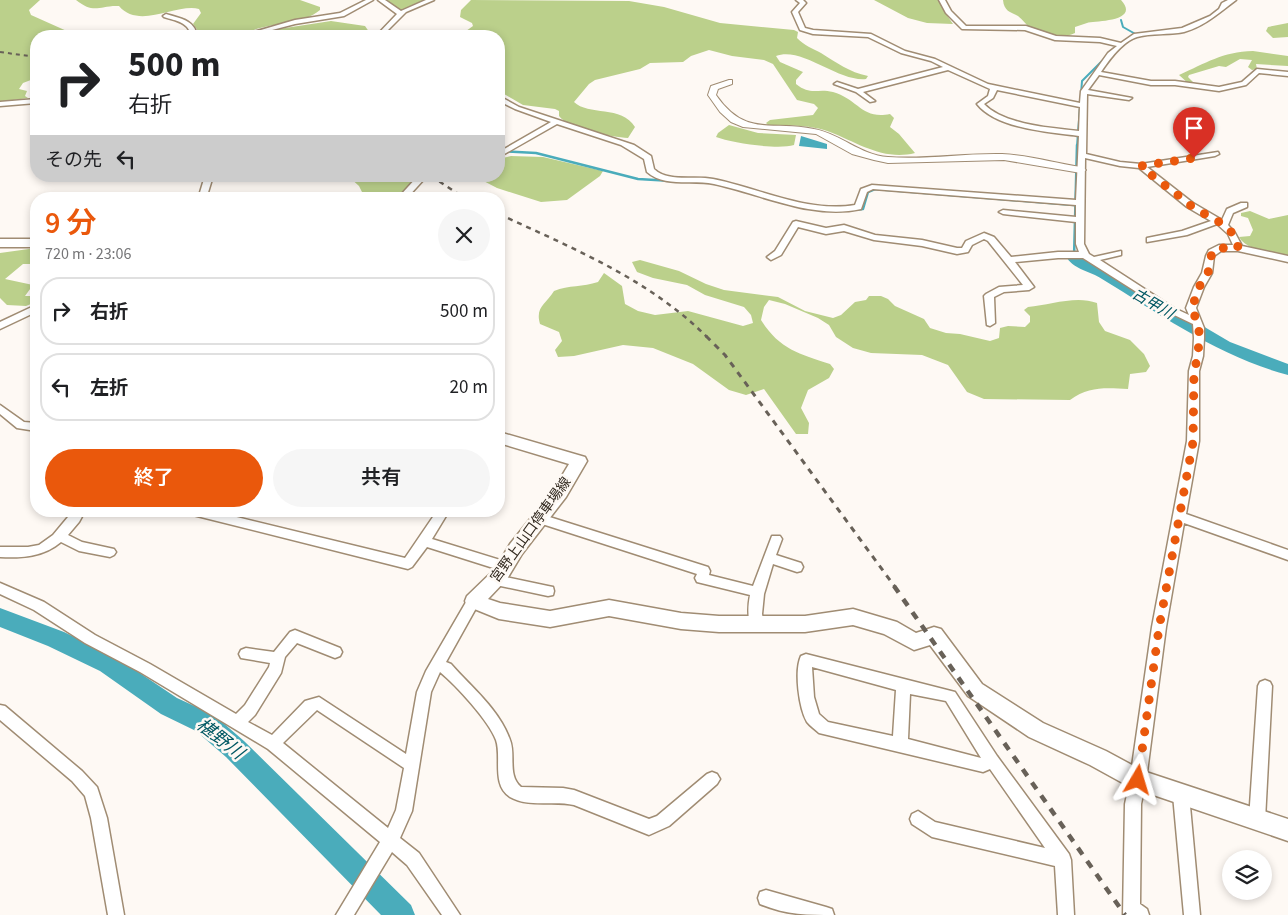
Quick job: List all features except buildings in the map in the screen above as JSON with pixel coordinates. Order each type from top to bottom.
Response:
[{"type":"main road","points":[[0,244],[30,243]]},
{"type":"main road","name":"宮野上山口停車場線","points":[[474,601],[501,574],[516,549],[560,493],[579,462],[505,439]]},
{"type":"main road","points":[[474,601],[499,611],[550,619],[590,617],[609,608],[680,621],[774,626],[805,624],[853,617],[890,628],[914,642],[934,635],[975,690],[1036,730],[1098,758],[1138,780],[1288,830]]},
{"type":"street","points":[[265,30],[295,22],[342,15],[370,0]]},
{"type":"street","points":[[381,0],[401,14]]},
{"type":"street","points":[[385,30],[408,8],[431,0]]},
{"type":"street","points":[[799,0],[803,3],[795,12],[802,29],[813,32],[869,35],[904,52],[929,58],[994,88],[1083,106]]},
{"type":"street","points":[[942,0],[948,12],[964,28],[1026,28],[1055,38],[1100,40],[1121,45]]},
{"type":"street","points":[[1196,322],[1170,310],[1088,257],[1080,244],[1084,91],[1110,54],[1137,35],[1183,30],[1212,17],[1224,4],[1233,0]]},
{"type":"street","points":[[166,16],[188,23],[194,30]]},
{"type":"street","points":[[858,91],[948,68]]},
{"type":"street","points":[[1098,73],[1151,83],[1175,83],[1220,88],[1244,84],[1257,71],[1288,74]]},
{"type":"street","points":[[729,82],[714,88],[712,94],[724,113],[739,124],[762,129],[802,129],[818,132],[870,157],[888,160],[1004,158],[1081,170]]},
{"type":"street","points":[[837,84],[858,91],[872,101]]},
{"type":"street","points":[[994,88],[991,97],[980,104],[984,109],[1016,124],[1082,134]]},
{"type":"street","points":[[1084,91],[1129,98]]},
{"type":"street","points":[[505,101],[517,108],[582,130],[591,135],[626,143],[637,148],[648,158],[653,174],[659,177],[704,180],[794,202],[850,210],[858,207],[864,191],[872,187],[1080,203]]},
{"type":"street","points":[[0,104],[30,102]]},
{"type":"street","points":[[505,152],[557,122]]},
{"type":"street","points":[[1082,155],[1120,164],[1141,166],[1215,154]]},
{"type":"street","points":[[1141,166],[1192,206],[1221,223],[1232,234],[1238,248]]},
{"type":"street","points":[[407,192],[417,182]]},
{"type":"street","points":[[1150,240],[1221,223],[1230,211],[1244,205]]},
{"type":"street","points":[[1003,212],[1080,220]]},
{"type":"street","points":[[771,257],[778,253],[796,224],[826,231],[844,228],[874,237],[922,243],[957,251],[965,250],[969,243],[984,236],[991,239],[1029,287],[1002,289],[989,296],[990,323]]},
{"type":"street","points":[[1134,913],[1133,804],[1159,628],[1193,442],[1194,371],[1198,356],[1199,338],[1192,308],[1199,287],[1208,273],[1212,252],[1219,248],[1238,248],[1288,259]]},
{"type":"street","points":[[1009,260],[1058,254],[1088,257],[1118,253]]},
{"type":"street","points":[[0,326],[30,311]]},
{"type":"street","points":[[0,409],[22,425],[30,426]]},
{"type":"street","points":[[1179,516],[1288,556]]},
{"type":"street","points":[[0,552],[31,553],[43,550],[60,536],[74,517]]},
{"type":"street","points":[[217,517],[408,564],[439,517]]},
{"type":"street","points":[[540,519],[594,542],[704,571],[701,578],[758,592]]},
{"type":"street","points":[[60,536],[79,546],[110,552]]},
{"type":"street","points":[[757,624],[755,617],[758,592],[776,539]]},
{"type":"street","points":[[424,541],[501,574],[548,591]]},
{"type":"street","points":[[769,558],[797,567]]},
{"type":"street","points":[[0,588],[39,606],[90,640],[145,668],[273,744],[388,846],[413,859],[452,915]]},
{"type":"street","points":[[346,913],[388,846],[404,811],[424,692],[437,664],[474,601]]},
{"type":"street","points":[[237,723],[250,710],[276,669],[278,658],[296,636],[302,636],[335,652]]},
{"type":"street","points":[[246,654],[278,658]]},
{"type":"street","points":[[992,761],[983,765],[900,744],[824,728],[813,718],[807,697],[804,674],[806,660],[903,686],[950,696],[992,761],[1063,860],[1066,915]]},
{"type":"street","points":[[437,664],[446,668],[495,724],[503,740],[507,755],[506,777],[510,787],[518,793],[562,795],[590,802],[649,826],[663,821],[712,779]]},
{"type":"street","points":[[900,744],[903,686]]},
{"type":"street","points":[[1257,820],[1265,686]]},
{"type":"street","points":[[273,744],[310,706],[319,703],[404,762],[412,762]]},
{"type":"street","points":[[0,711],[77,776],[92,792],[99,818],[116,915]]},
{"type":"street","points":[[1181,794],[1192,915]]},
{"type":"street","points":[[918,819],[932,830],[1063,860]]},
{"type":"street","points":[[766,898],[826,915]]},
{"type":"green space","points":[[0,0],[40,0],[29,10],[31,15],[65,30],[30,30],[30,80],[23,83],[19,89],[27,91],[25,96],[28,98],[0,102]]},
{"type":"green space","points":[[76,0],[300,0],[320,7],[320,10],[303,19],[254,30],[197,30],[193,24],[201,13],[199,9],[180,9],[147,16],[137,16],[127,13],[119,6],[93,8],[82,5]]},
{"type":"green space","points":[[386,0],[428,0],[399,11]]},
{"type":"green space","points":[[471,0],[629,1],[664,7],[720,23],[794,30],[798,32],[797,38],[806,45],[849,70],[868,76],[866,79],[855,78],[797,56],[786,54],[776,56],[780,62],[803,72],[796,80],[796,84],[806,90],[827,91],[841,95],[866,112],[881,115],[890,114],[894,118],[890,127],[899,134],[915,153],[893,155],[882,153],[816,128],[769,126],[766,123],[770,120],[813,115],[818,108],[814,104],[797,100],[773,64],[764,60],[732,56],[709,50],[691,56],[683,62],[650,63],[640,69],[595,80],[589,84],[574,102],[588,109],[622,116],[635,127],[628,138],[581,128],[564,121],[559,116],[559,111],[555,109],[523,105],[505,94],[505,30],[467,30],[473,26],[472,23],[460,17],[461,10]]},
{"type":"green space","points":[[874,0],[939,0],[953,24],[927,23],[908,18]]},
{"type":"green space","points":[[1003,0],[1121,0],[1126,7],[1125,13],[1114,19],[1087,23],[1075,27],[1075,33],[1070,35],[1054,36],[1033,30],[1018,16],[1006,9]]},
{"type":"green space","points":[[331,21],[365,26],[368,30],[271,30]]},
{"type":"green space","points":[[1288,23],[1288,37],[1273,38],[1266,31],[1268,27]]},
{"type":"green space","points":[[1253,51],[1288,56],[1288,66],[1256,64],[1257,69],[1252,70],[1248,67],[1252,60],[1240,59],[1226,67],[1219,66],[1189,75],[1188,77],[1194,83],[1189,84],[1179,75],[1206,62],[1232,53]]},
{"type":"green space","points":[[729,125],[758,133],[796,135],[794,145],[777,147],[755,145],[716,137],[718,133]]},
{"type":"green space","points":[[543,157],[603,171],[600,176],[567,200],[541,202],[497,188],[486,182],[505,182],[505,158]]},
{"type":"green space","points":[[355,182],[414,182],[403,192],[362,192]]},
{"type":"green space","points":[[1250,211],[1269,219],[1288,215],[1288,256],[1261,251],[1243,242],[1239,237],[1250,236],[1253,230],[1248,218],[1241,216],[1241,213]]},
{"type":"green space","points":[[30,249],[30,264],[23,264],[5,279],[30,284],[30,289],[25,296],[30,296],[30,304],[7,305],[0,298],[0,253]]},
{"type":"green space","points":[[640,260],[679,271],[724,290],[778,297],[805,311],[833,318],[841,315],[855,302],[866,300],[869,296],[881,296],[888,299],[895,306],[924,319],[930,328],[990,341],[999,338],[1000,328],[1008,326],[1025,327],[1030,322],[1030,316],[1024,310],[1028,307],[1072,300],[1089,301],[1097,303],[1099,322],[1105,331],[1130,340],[1144,354],[1150,366],[1146,372],[1130,374],[1128,389],[1105,388],[1091,390],[1077,395],[1070,400],[984,399],[967,392],[948,365],[922,355],[871,353],[853,348],[836,337],[829,325],[818,318],[785,304],[769,300],[764,307],[761,320],[775,338],[799,353],[830,364],[834,369],[829,378],[808,390],[801,408],[809,423],[808,434],[796,434],[764,389],[746,395],[729,390],[693,364],[653,348],[623,345],[574,356],[558,357],[555,350],[562,341],[559,332],[540,324],[539,313],[542,306],[554,291],[598,282],[604,273],[622,286],[625,304],[638,311],[655,315],[688,311],[743,326],[753,323],[751,315],[744,307],[705,295],[687,285],[653,278],[637,272],[632,262]]},
{"type":"water","points":[[801,136],[827,144],[827,149],[799,146]]},
{"type":"waterway","points":[[1121,20],[1123,27],[1139,36],[1127,41]]},
{"type":"waterway","points":[[1077,146],[1082,81],[1119,44]]},
{"type":"waterway","points":[[1074,258],[1077,145]]},
{"type":"waterway","points":[[505,151],[536,153],[638,179],[672,181]]},
{"type":"waterway","points":[[840,211],[863,209],[868,192],[875,189],[1074,205]]},
{"type":"waterway","name":"古甲川","points":[[1074,258],[1078,263],[1101,272],[1224,346],[1288,370]]},
{"type":"waterway","name":"椹野川","points":[[0,617],[56,639],[108,664],[169,706],[205,723],[235,749],[401,915]]},
{"type":"railway","points":[[0,52],[30,56]]},
{"type":"railway","points":[[440,182],[455,192]]},
{"type":"railway","points":[[505,217],[609,266],[660,298],[707,337]]},
{"type":"railway","points":[[707,337],[725,355],[895,587]]},
{"type":"railway","points":[[894,586],[1125,915]]},
{"type":"route","points":[[1138,780],[1159,628],[1193,442],[1194,371],[1198,356],[1199,328],[1192,314],[1192,308],[1199,287],[1208,273],[1212,252],[1219,248],[1238,248],[1237,242],[1224,225],[1192,206],[1141,166],[1194,158]]}]
